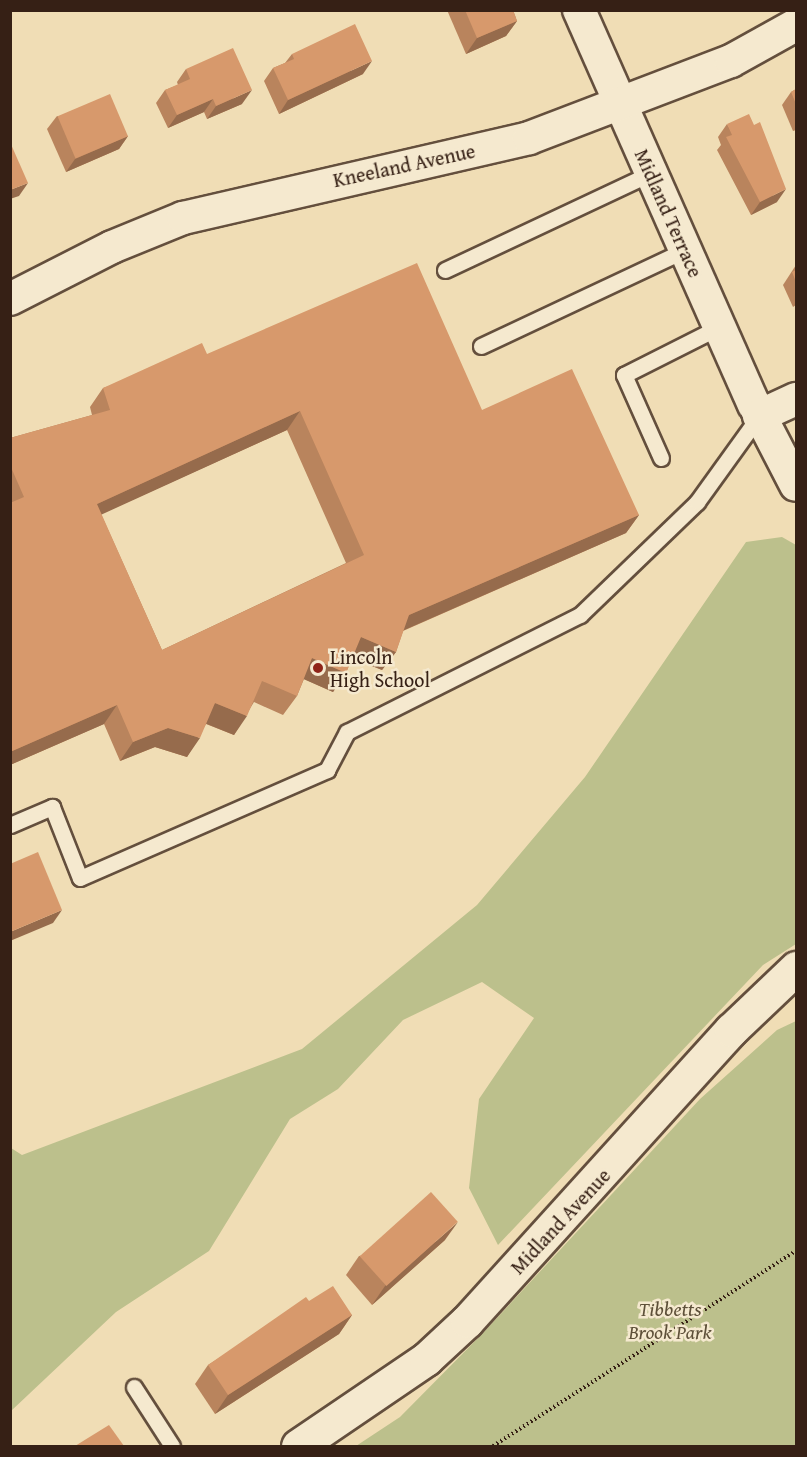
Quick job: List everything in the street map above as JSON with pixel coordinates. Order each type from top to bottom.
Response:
[{"type":"street","name":"Midland Terrace","points":[[579,10],[759,416],[796,485]]},
{"type":"street","name":"Kneeland Avenue","points":[[10,299],[112,246],[183,218],[529,138],[621,106],[731,61],[796,25]]},
{"type":"street","points":[[759,416],[796,399]]},
{"type":"street","name":"Midland Avenue","points":[[298,1446],[426,1359],[467,1321],[731,1030],[796,968]]},
{"type":"lane","points":[[445,270],[651,173]]},
{"type":"lane","points":[[481,346],[685,250]]},
{"type":"lane","points":[[661,458],[624,375],[719,327]]},
{"type":"lane","points":[[10,825],[52,807],[80,878],[327,770],[347,732],[580,615],[697,502],[759,416]]},
{"type":"lane","points":[[134,1387],[172,1446]]},
{"type":"path","points":[[493,1446],[796,1251]]},
{"type":"green space","points":[[782,537],[796,545],[796,944],[763,965],[498,1245],[469,1188],[479,1099],[534,1018],[482,982],[403,1020],[338,1089],[290,1119],[209,1251],[116,1312],[11,1411],[11,1148],[22,1155],[302,1049],[477,905],[585,777],[746,542]]},
{"type":"green space","name":"Tibbetts Brook Park","points":[[796,1021],[796,1446],[356,1446],[400,1417],[483,1333],[700,1099],[777,1030]]},
{"type":"building","points":[[465,10],[513,10],[517,21],[477,38]]},
{"type":"building","points":[[355,24],[372,61],[288,100],[273,68],[294,59],[292,54]]},
{"type":"building","points":[[233,48],[252,90],[216,106],[213,99],[177,115],[165,90],[190,79],[186,69]]},
{"type":"building","points":[[796,89],[796,104],[791,92]]},
{"type":"building","points":[[110,94],[128,136],[76,159],[58,116]]},
{"type":"building","points":[[749,114],[754,125],[760,122],[786,189],[760,202],[726,137],[732,135],[727,124]]},
{"type":"building","points":[[10,142],[28,183],[10,190]]},
{"type":"building","name":"Lincoln High School","points":[[417,263],[482,410],[572,369],[639,515],[409,615],[396,652],[361,637],[346,673],[312,658],[297,696],[262,681],[247,716],[215,703],[200,738],[168,728],[133,742],[117,705],[10,752],[10,503],[24,497],[10,465],[10,438],[110,410],[103,388],[202,343],[207,354]],"holes":[[[300,411],[364,555],[162,650],[97,504]]]},
{"type":"building","points":[[796,270],[796,282],[792,272]]},
{"type":"building","points":[[38,852],[62,910],[10,932],[10,864]]},
{"type":"building","points":[[431,1192],[458,1222],[386,1286],[360,1256]]},
{"type":"building","points":[[333,1286],[352,1315],[228,1395],[208,1365],[306,1297],[309,1301]]},
{"type":"building","points":[[109,1425],[124,1446],[75,1446]]},
{"type":"place","name":"Lincoln High School","points":[[318,668]]}]
